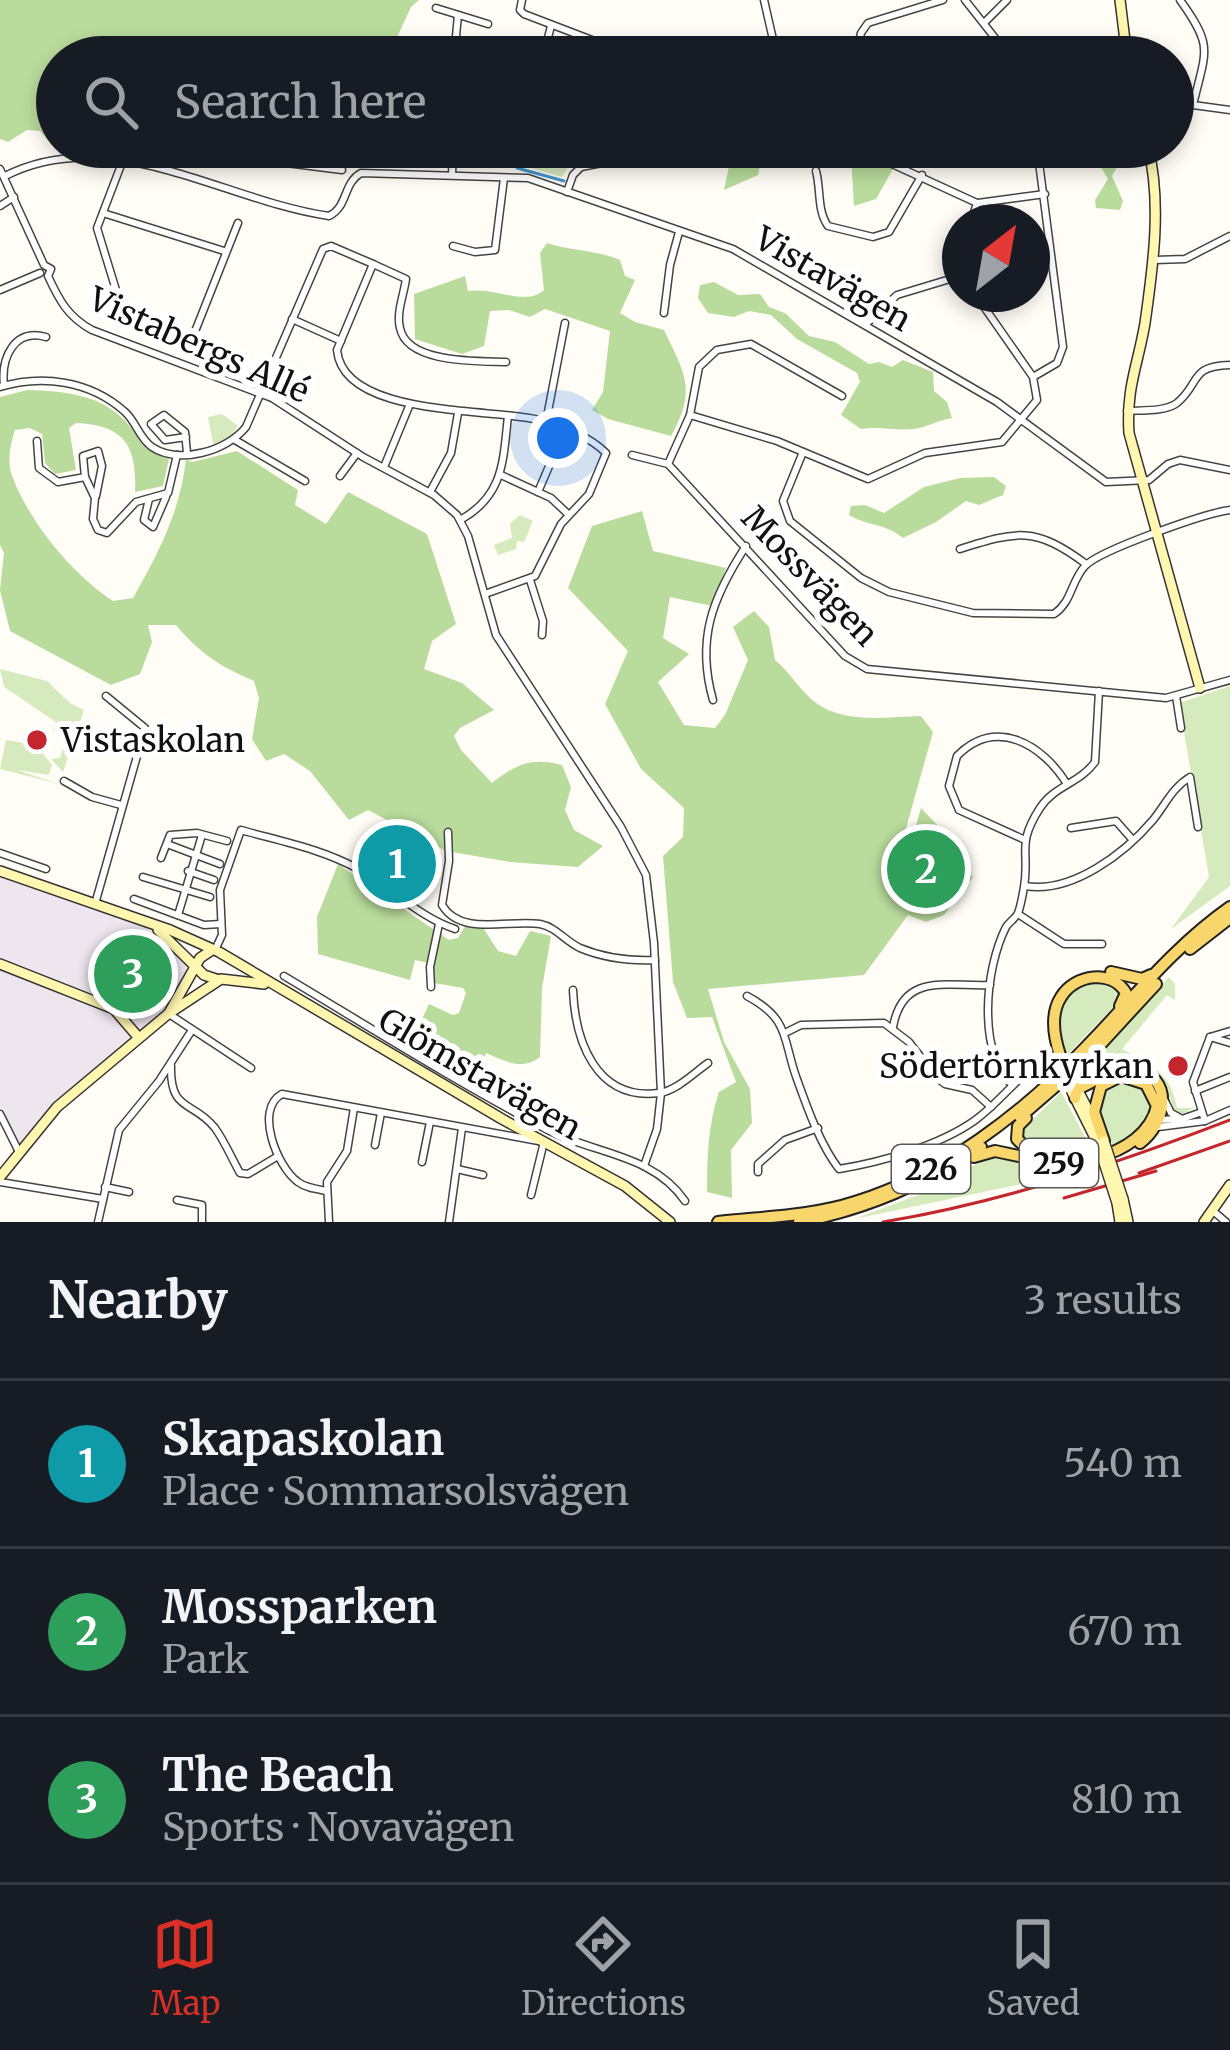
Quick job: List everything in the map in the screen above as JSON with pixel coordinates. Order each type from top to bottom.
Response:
[{"type":"main road","name":"226","points":[[718,1222],[854,1203],[912,1179],[977,1141],[1012,1114],[1103,1030],[1157,972],[1230,908]]},
{"type":"main road","name":"226","points":[[800,1222],[889,1198],[1072,1091],[1185,952],[1230,918]]},
{"type":"main road","points":[[1057,1056],[1047,1027],[1049,1010],[1054,995],[1067,981],[1105,970],[1142,979],[1157,972]]},
{"type":"main road","name":"259","points":[[1057,1056],[1054,1027],[1060,998],[1072,986],[1100,976],[1115,980],[1126,993],[1103,1030]]},
{"type":"main road","points":[[1130,1068],[1149,1076],[1163,1096],[1157,1122],[1106,1154],[1075,1159],[1040,1155],[1024,1147],[1016,1130],[1072,1091],[1117,1070],[1130,1068]]},
{"type":"main road","points":[[1072,1091],[1121,1076],[1146,1084],[1157,1106],[1157,1122]]},
{"type":"main road","points":[[1100,1086],[1094,1112],[1101,1143]]},
{"type":"main road","name":"259","points":[[954,1164],[995,1150],[1051,1163],[1095,1163],[1126,1151],[1157,1122]]},
{"type":"street","points":[[522,0],[520,10],[581,36]]},
{"type":"street","points":[[764,0],[773,36]]},
{"type":"street","points":[[860,36],[868,23],[943,0]]},
{"type":"street","points":[[965,0],[996,36]]},
{"type":"street","points":[[984,22],[1007,0]]},
{"type":"street","points":[[1120,0],[1124,36]]},
{"type":"street","points":[[1180,0],[1198,23],[1206,44],[1194,100]]},
{"type":"street","points":[[436,8],[488,24]]},
{"type":"street","points":[[456,36],[458,15]]},
{"type":"street","points":[[548,36],[551,25]]},
{"type":"street","points":[[1194,105],[1230,110]]},
{"type":"street","name":"Vistavägen","points":[[3,173],[39,168]]},
{"type":"street","points":[[113,302],[116,290],[97,236],[123,168]]},
{"type":"street","name":"Vistavägen","points":[[153,168],[329,216],[340,208],[354,177],[361,173],[528,178],[743,253],[1022,419],[1096,478],[1116,484],[1140,481]]},
{"type":"street","points":[[326,168],[342,170]]},
{"type":"street","points":[[452,168],[452,176]]},
{"type":"street","points":[[567,192],[582,168]]},
{"type":"street","points":[[904,168],[977,203],[1046,194]]},
{"type":"street","points":[[1034,376],[1057,363],[1063,347],[1041,168]]},
{"type":"street","points":[[1152,168],[1151,261],[1127,411],[1140,481],[1195,690]]},
{"type":"street","points":[[816,171],[821,216],[828,226],[877,237],[891,229],[922,176]]},
{"type":"street","name":"Vistabergs Allé","points":[[3,173],[63,307],[85,326],[260,393],[383,469],[430,492],[460,520],[496,634],[646,875],[661,1093],[657,1129],[644,1166]]},
{"type":"street","points":[[453,246],[475,252],[495,250],[504,178]]},
{"type":"street","points":[[0,206],[14,197]]},
{"type":"street","points":[[103,212],[224,251]]},
{"type":"street","points":[[192,339],[238,223]]},
{"type":"street","points":[[664,313],[679,232]]},
{"type":"street","points":[[1151,261],[1185,259],[1230,236]]},
{"type":"street","points":[[46,337],[29,335],[13,345],[3,364],[2,386],[49,380],[80,385],[122,409],[158,451],[177,455],[236,440],[246,427],[321,251],[327,247],[406,279],[399,327],[407,340],[444,360],[506,362]]},
{"type":"street","points":[[373,264],[341,341],[338,358],[348,374],[376,392],[410,404],[545,422],[606,453],[589,494],[569,515],[530,580],[485,594]]},
{"type":"street","points":[[0,290],[48,269]]},
{"type":"street","points":[[866,324],[897,295],[942,281]]},
{"type":"street","points":[[691,415],[868,479],[925,453],[1002,442],[1036,400],[1034,376],[988,312]]},
{"type":"street","points":[[292,320],[341,341]]},
{"type":"street","points":[[545,422],[565,322]]},
{"type":"street","points":[[632,455],[668,464],[691,415],[695,377],[704,359],[717,350],[743,343],[837,389],[842,396]]},
{"type":"street","points":[[1127,411],[1167,408],[1177,403],[1201,370],[1230,365]]},
{"type":"street","points":[[383,469],[410,404]]},
{"type":"street","points":[[430,492],[451,453],[458,412]]},
{"type":"street","points":[[186,437],[166,440],[151,424],[164,416],[185,432],[186,437],[187,453]]},
{"type":"street","points":[[460,520],[482,507],[500,475],[508,416]]},
{"type":"street","points":[[538,492],[565,429]]},
{"type":"street","points":[[236,440],[305,481]]},
{"type":"street","points":[[37,441],[37,463],[49,478],[63,482],[85,477]]},
{"type":"street","points":[[95,498],[85,477],[83,456],[98,451],[102,472],[93,523],[105,533],[136,502],[168,494]]},
{"type":"street","points":[[803,452],[783,501],[790,521],[862,578],[890,592],[973,613],[1045,616],[1066,604],[1086,564],[1190,520],[1230,510]]},
{"type":"street","points":[[340,476],[358,453]]},
{"type":"street","points":[[149,499],[144,520],[153,526],[168,494],[177,455]]},
{"type":"street","points":[[1140,481],[1156,477],[1168,464],[1180,460],[1230,470]]},
{"type":"street","name":"Mossvägen","points":[[668,464],[845,656],[867,669],[1176,696],[1230,680]]},
{"type":"street","points":[[500,475],[551,497],[569,515]]},
{"type":"street","points":[[959,549],[1001,535],[1029,532],[1086,564]]},
{"type":"street","points":[[713,700],[704,643],[746,546]]},
{"type":"street","points":[[530,580],[543,621],[542,635]]},
{"type":"street","points":[[1012,1084],[995,1060],[987,1010],[990,985],[1006,927],[1018,914],[1024,886],[1023,839],[1043,803],[1096,762],[1099,692]]},
{"type":"street","points":[[95,904],[145,728],[106,696]]},
{"type":"street","points":[[1176,696],[1181,728]]},
{"type":"street","points":[[1023,839],[959,810],[949,786],[957,756],[984,739],[1022,741],[1046,754],[1067,784]]},
{"type":"street","points":[[1024,886],[1036,888],[1072,879],[1119,856],[1131,838],[1156,817],[1168,796],[1190,777],[1198,827]]},
{"type":"street","points":[[64,781],[122,806]]},
{"type":"street","points":[[1071,828],[1116,821],[1131,838]]},
{"type":"street","points":[[168,1014],[195,965],[214,950],[222,935],[219,894],[241,830],[346,863],[454,929]]},
{"type":"street","points":[[448,832],[442,905],[449,916],[466,923],[537,924],[550,927],[581,949],[627,961],[655,960]]},
{"type":"street","points":[[161,858],[170,835],[227,841]]},
{"type":"street","points":[[178,915],[202,835]]},
{"type":"street","points":[[167,844],[220,864]]},
{"type":"street","points":[[0,853],[46,869]]},
{"type":"street","name":"Glömstavägen","points":[[0,871],[214,950],[631,1189],[670,1222]]},
{"type":"street","points":[[188,871],[214,880]]},
{"type":"street","points":[[143,877],[210,897]]},
{"type":"street","points":[[134,899],[204,925],[221,924]]},
{"type":"street","points":[[1018,914],[1064,944],[1102,944]]},
{"type":"street","name":"Glömstavägen","points":[[142,921],[174,942],[208,978],[251,980],[280,990]]},
{"type":"street","points":[[431,987],[439,924]]},
{"type":"street","points":[[103,1199],[0,1180],[57,1107],[168,1014],[220,980],[229,966],[226,958]]},
{"type":"street","points":[[0,964],[119,1012],[139,1038]]},
{"type":"street","points":[[284,976],[571,1140],[644,1166],[675,1187],[685,1201]]},
{"type":"street","points":[[893,1027],[898,1004],[916,988],[990,985]]},
{"type":"street","points":[[573,990],[577,1033],[590,1064],[611,1084],[661,1093],[708,1063]]},
{"type":"street","points":[[747,996],[763,1004],[787,1032],[796,1078],[836,1168],[951,1135],[991,1107],[1028,1068],[1057,1056]]},
{"type":"street","points":[[168,1014],[250,1068]]},
{"type":"street","points":[[787,1032],[801,1025],[865,1021],[893,1027],[937,1078],[972,1090],[991,1107]]},
{"type":"street","points":[[98,1222],[116,1135],[192,1030]]},
{"type":"street","points":[[1204,1116],[1194,1075],[1210,1037],[1230,1030]]},
{"type":"street","points":[[1210,1037],[1230,1043]]},
{"type":"street","name":"259","points":[[1057,1056],[1101,1143],[1124,1222]]},
{"type":"street","points":[[171,1063],[171,1089],[176,1097],[211,1123],[240,1173],[248,1174],[278,1156]]},
{"type":"street","points":[[1196,1091],[1230,1077]]},
{"type":"street","points":[[326,1190],[300,1184],[278,1156],[270,1120],[276,1096],[544,1142],[530,1195]]},
{"type":"street","points":[[1163,1096],[1171,1113],[1183,1119]]},
{"type":"street","points":[[502,1119],[509,1107]]},
{"type":"street","points":[[329,1222],[328,1177],[347,1151],[355,1108]]},
{"type":"street","points":[[1157,1122],[1230,1110]]},
{"type":"street","points":[[375,1145],[381,1113]]},
{"type":"street","points":[[0,1114],[19,1152]]},
{"type":"street","points":[[1157,1122],[1204,1116]]},
{"type":"street","points":[[422,1162],[430,1122]]},
{"type":"street","points":[[758,1172],[758,1164],[778,1144],[818,1128]]},
{"type":"street","points":[[449,1222],[462,1129]]},
{"type":"street","points":[[457,1169],[483,1174]]},
{"type":"street","points":[[1204,1222],[1230,1185]]},
{"type":"street","points":[[105,1187],[129,1192]]},
{"type":"street","points":[[177,1200],[202,1205],[202,1222]]},
{"type":"street","points":[[650,1208],[651,1222]]},
{"type":"street","points":[[1212,1210],[1226,1222]]},
{"type":"shaded area","points":[[0,874],[145,927],[183,959],[187,971],[167,1006],[74,1087],[22,1146],[0,1108]]},
{"type":"green space","points":[[0,0],[419,0],[398,36],[36,36],[36,131],[27,130],[8,142],[0,139]]},
{"type":"green space","points":[[531,168],[567,168],[562,177]]},
{"type":"green space","points":[[729,168],[760,168],[758,175],[724,190]]},
{"type":"green space","points":[[852,168],[893,168],[876,199],[854,206]]},
{"type":"green space","points":[[1101,168],[1116,168],[1112,176],[1123,201],[1120,210],[1096,208],[1095,200],[1108,179]]},
{"type":"green space","points":[[547,243],[620,260],[625,276],[635,280],[620,313],[664,330],[685,382],[684,406],[671,436],[592,410],[603,392],[610,331],[545,309],[530,317],[509,310],[490,311],[484,346],[462,354],[415,339],[414,294],[465,276],[468,291],[537,295],[544,290],[540,253]]},
{"type":"green space","points":[[714,282],[738,295],[760,294],[769,307],[785,313],[809,336],[835,342],[869,364],[892,367],[903,360],[933,372],[934,391],[947,402],[952,418],[913,429],[861,429],[841,415],[860,382],[857,373],[797,339],[771,315],[708,313],[698,298],[700,285]]},
{"type":"green space","points":[[27,390],[68,393],[105,405],[149,449],[169,459],[163,486],[135,492],[130,450],[116,433],[76,423],[69,428],[76,470],[55,474],[45,463],[42,434],[30,428],[15,430],[10,470],[30,512],[68,562],[113,601],[133,598],[151,564],[173,514],[186,459],[192,462],[237,451],[298,490],[295,505],[326,524],[348,492],[427,534],[456,624],[432,641],[424,669],[462,683],[494,710],[460,728],[454,736],[461,750],[492,783],[525,764],[562,765],[571,787],[565,810],[574,830],[603,846],[578,867],[510,862],[446,851],[368,810],[349,820],[310,771],[284,754],[266,761],[252,739],[259,698],[254,681],[211,658],[176,625],[148,625],[152,642],[140,674],[111,685],[10,631],[0,590],[4,553],[0,545],[0,397]]},
{"type":"green space","points":[[222,414],[238,426],[230,438],[213,444],[208,417]]},
{"type":"green space","points":[[994,477],[1006,486],[1003,495],[979,505],[966,501],[903,538],[849,515],[851,506],[865,505],[884,513],[924,487],[960,478]]},
{"type":"green space","points":[[642,511],[653,551],[726,568],[712,606],[670,597],[663,638],[689,654],[658,682],[684,725],[715,728],[725,715],[748,660],[733,627],[754,611],[769,627],[775,660],[816,703],[853,717],[921,716],[933,732],[889,889],[930,897],[952,878],[960,863],[973,877],[944,915],[926,922],[908,915],[864,975],[708,989],[724,1042],[750,1089],[752,1123],[731,1150],[732,1198],[707,1192],[707,1166],[719,1092],[736,1082],[712,1017],[687,1018],[673,982],[663,856],[683,837],[684,808],[641,769],[605,704],[628,651],[568,588],[592,526]]},
{"type":"green space","points":[[520,515],[533,521],[524,542],[517,541],[516,549],[498,555],[494,545],[512,538],[510,524]]},
{"type":"green space","points":[[0,669],[47,681],[84,710],[63,772],[51,759],[60,758],[67,735],[53,730],[56,722],[4,687]]},
{"type":"green space","points":[[1230,686],[1230,886],[1171,929],[1209,877],[1179,703]]},
{"type":"green space","points":[[6,740],[36,745],[52,765],[49,775],[17,770],[59,784],[0,769]]},
{"type":"green space","points":[[921,808],[957,846],[911,843]]},
{"type":"green space","points":[[908,847],[950,849],[956,860],[945,879],[932,889],[894,888]]},
{"type":"green space","points":[[338,864],[449,940],[458,938],[465,926],[484,929],[498,951],[516,956],[530,931],[551,936],[542,988],[540,1057],[520,1064],[486,1053],[475,1084],[409,1047],[429,1004],[453,1015],[459,1013],[466,993],[463,988],[434,983],[433,964],[415,960],[410,980],[318,954],[317,917]]},
{"type":"green space","points":[[1169,977],[1175,984],[1175,1000],[1167,995],[1122,1049],[1165,1078],[1177,1108],[1194,1108],[1183,1114],[1175,1112],[1166,1088],[1145,1067],[1113,1067],[1078,1078]]},
{"type":"green space","points":[[1093,980],[1108,982],[1120,992],[1119,1001],[1065,1057],[1060,1021],[1065,1002]]},
{"type":"green space","points":[[1119,1080],[1142,1085],[1149,1115],[1140,1129],[1114,1147],[1100,1102]]},
{"type":"green space","points":[[1061,1092],[1094,1154],[1053,1154],[1022,1141],[1020,1132]]},
{"type":"green space","points":[[992,1156],[1075,1173],[854,1219],[918,1195]]},
{"type":"waterway","points":[[517,168],[564,181]]},
{"type":"railway","points":[[883,1222],[1059,1180],[1230,1120]]},
{"type":"railway","points":[[1139,1173],[1230,1141]]},
{"type":"railway","points":[[1064,1198],[1156,1171]]},
{"type":"place","name":"Vistaskolan","points":[[37,740]]},
{"type":"place","name":"Skapaskolan","points":[[397,864]]},
{"type":"place","name":"Mossparken","points":[[926,869]]},
{"type":"place","name":"The Beach","points":[[133,974]]},
{"type":"place","name":"Södertörnkyrkan","points":[[1178,1066]]}]
